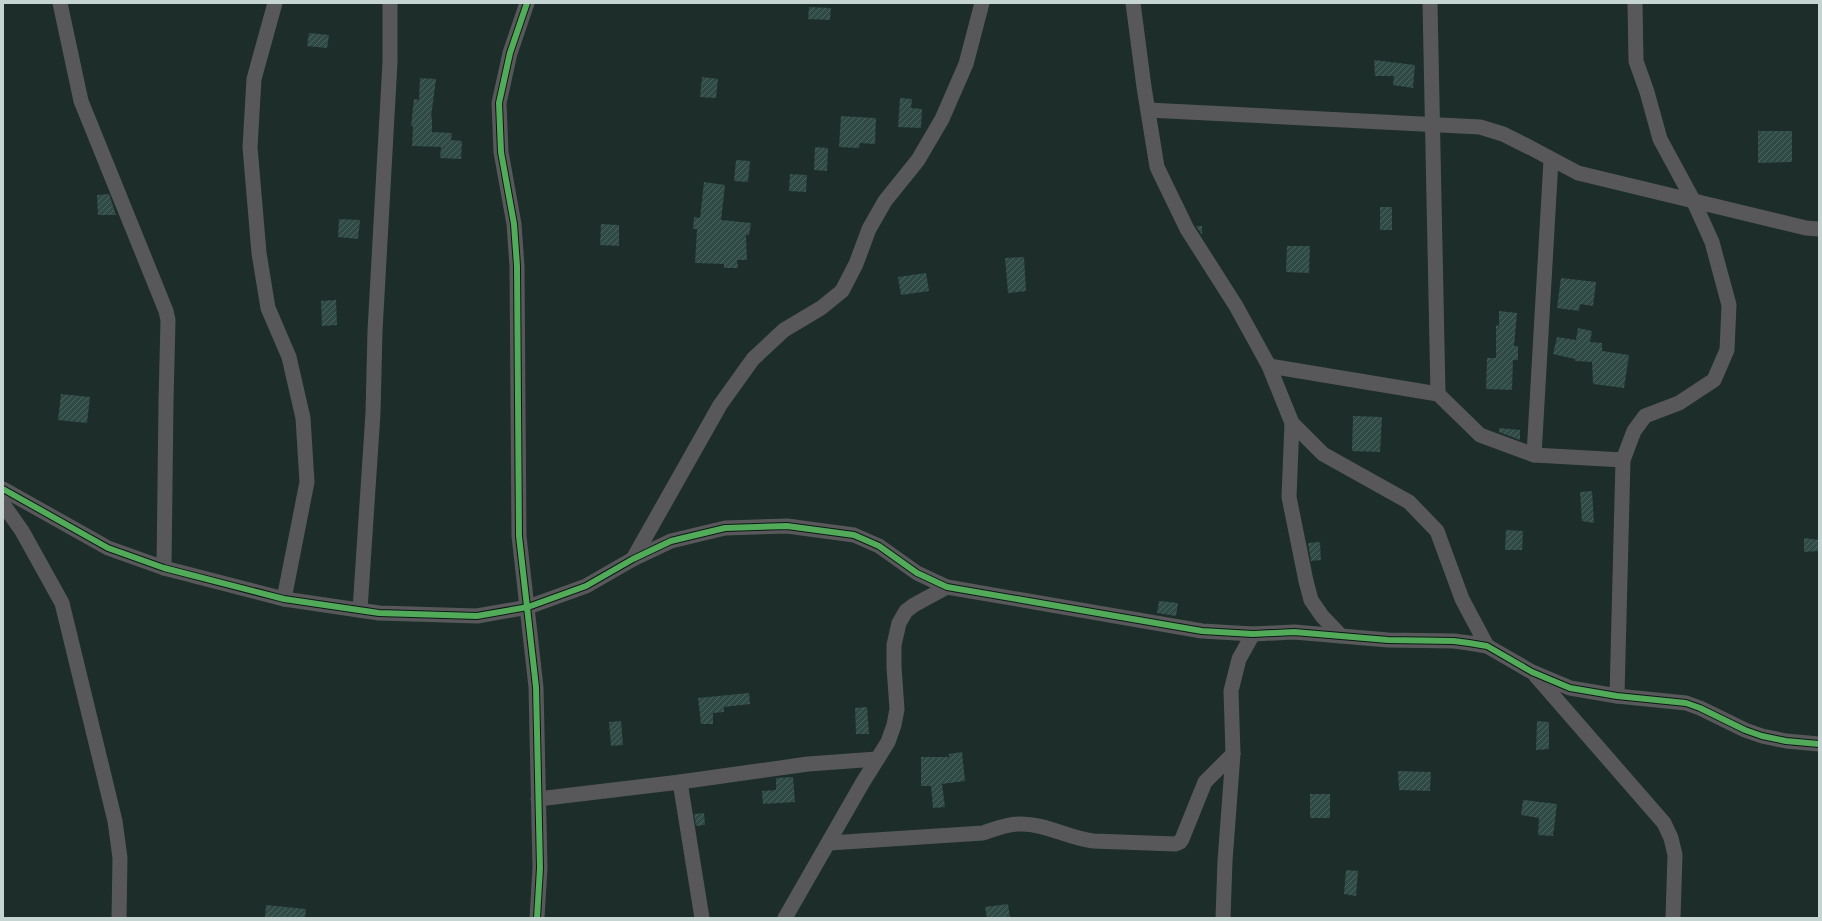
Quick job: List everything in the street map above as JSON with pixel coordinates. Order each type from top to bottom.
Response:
[{"type":"street","points":[[60,3],[81,101],[106,159],[166,311],[168,320],[164,568]]},
{"type":"street","points":[[275,3],[254,79],[250,147],[259,253],[268,308],[289,357],[303,418],[307,482],[284,599]]},
{"type":"street","points":[[360,610],[373,413],[375,330],[390,62],[390,3]]},
{"type":"street","points":[[527,3],[510,52],[499,103],[501,152],[514,224],[518,266],[519,536],[536,687],[540,868],[537,918]]},
{"type":"street","points":[[633,559],[720,405],[753,359],[784,330],[821,308],[842,291],[856,264],[869,229],[885,201],[918,160],[942,119],[966,64],[982,3]]},
{"type":"street","points":[[1134,3],[1157,167],[1187,229],[1236,306],[1269,366],[1292,423],[1323,454],[1409,502],[1437,531],[1462,599],[1487,646]]},
{"type":"street","points":[[1430,3],[1438,394]]},
{"type":"street","points":[[1617,696],[1623,460],[1634,431],[1645,416],[1679,402],[1714,380],[1727,350],[1730,305],[1712,242],[1694,200],[1660,139],[1647,92],[1636,61],[1635,3]]},
{"type":"street","points":[[1148,110],[1480,127],[1503,134],[1578,173],[1806,228],[1819,229]]},
{"type":"street","points":[[1534,455],[1552,160]]},
{"type":"street","points":[[1269,366],[1438,394],[1480,435],[1534,455],[1623,460]]},
{"type":"street","points":[[1292,423],[1289,497],[1306,580],[1311,600],[1322,616],[1341,636]]},
{"type":"street","points":[[3,489],[108,548],[164,568],[284,599],[379,613],[477,616],[528,607],[586,586],[633,559],[671,541],[725,528],[787,526],[854,536],[879,546],[917,574],[947,587],[1202,631],[1253,634],[1294,632],[1388,640],[1454,641],[1487,646],[1532,672],[1570,688],[1617,696],[1686,703],[1700,708],[1745,730],[1762,736],[1786,741],[1819,744]]},
{"type":"street","points":[[3,504],[22,531],[62,603],[115,821],[120,858],[118,918]]},
{"type":"street","points":[[783,916],[829,843],[888,742],[894,725],[897,709],[894,645],[899,623],[906,611],[914,605],[947,587]]},
{"type":"street","points":[[1223,918],[1225,861],[1233,754],[1231,691],[1239,659],[1253,634]]},
{"type":"street","points":[[1532,672],[1626,777],[1664,822],[1675,855],[1673,918]]},
{"type":"street","points":[[829,843],[917,839],[983,833],[1005,826],[1020,824],[1035,825],[1081,840],[1175,844],[1180,842],[1182,838],[1205,782],[1233,754]]},
{"type":"street","points":[[538,799],[680,782],[808,764],[877,759]]},
{"type":"street","points":[[680,782],[702,918]]},
{"type":"building","points":[[809,7],[831,8],[830,20],[808,19]]},
{"type":"building","points":[[309,33],[329,35],[327,48],[307,46]]},
{"type":"building","points":[[1374,60],[1415,65],[1413,88],[1393,85],[1394,76],[1375,76]]},
{"type":"building","points":[[702,77],[718,79],[716,98],[700,97]]},
{"type":"building","points":[[420,78],[436,79],[431,117],[432,132],[452,133],[451,140],[462,141],[461,159],[440,158],[441,147],[412,146],[413,126],[411,126],[414,99],[419,100]]},
{"type":"building","points":[[900,98],[912,99],[911,108],[922,109],[921,128],[898,127]]},
{"type":"building","points":[[841,116],[876,118],[875,144],[860,143],[859,148],[839,147]]},
{"type":"building","points":[[1758,131],[1792,131],[1792,162],[1758,163]]},
{"type":"building","points":[[815,147],[828,148],[827,171],[814,170]]},
{"type":"building","points":[[736,160],[750,161],[748,182],[734,181]]},
{"type":"building","points":[[790,174],[807,175],[806,192],[789,191]]},
{"type":"building","points":[[704,182],[725,185],[721,220],[751,223],[749,235],[746,235],[747,260],[737,260],[738,268],[724,268],[724,264],[695,263],[697,229],[693,229],[694,217],[700,218]]},
{"type":"building","points":[[109,194],[116,215],[98,215],[97,195]]},
{"type":"building","points":[[1380,207],[1392,207],[1392,230],[1380,230]]},
{"type":"building","points":[[339,219],[360,220],[358,239],[338,237]]},
{"type":"building","points":[[601,224],[619,225],[619,246],[600,245]]},
{"type":"building","points":[[1196,226],[1202,226],[1202,235]]},
{"type":"building","points":[[1287,246],[1310,246],[1309,273],[1286,272]]},
{"type":"building","points":[[1024,257],[1026,291],[1008,293],[1005,258]]},
{"type":"building","points":[[926,273],[929,291],[901,295],[898,277]]},
{"type":"building","points":[[1561,278],[1596,282],[1593,306],[1580,304],[1579,311],[1557,308]]},
{"type":"building","points":[[336,300],[337,325],[322,326],[321,301]]},
{"type":"building","points":[[1499,311],[1517,313],[1514,346],[1518,346],[1518,360],[1513,360],[1512,390],[1486,389],[1487,358],[1496,358],[1496,325],[1499,326]]},
{"type":"building","points":[[1578,328],[1592,331],[1590,342],[1602,343],[1602,351],[1629,355],[1624,388],[1593,384],[1592,362],[1575,361],[1575,359],[1553,354],[1557,337],[1576,340]]},
{"type":"building","points":[[61,394],[90,397],[87,423],[58,420]]},
{"type":"building","points":[[1353,416],[1382,417],[1380,452],[1352,451]]},
{"type":"building","points":[[1499,428],[1520,430],[1520,440],[1499,432]]},
{"type":"building","points":[[1592,491],[1594,523],[1582,521],[1580,492]]},
{"type":"building","points":[[1506,530],[1523,531],[1522,550],[1505,550]]},
{"type":"building","points":[[1804,538],[1819,540],[1819,551],[1804,552]]},
{"type":"building","points":[[1320,542],[1321,560],[1311,561],[1308,543]]},
{"type":"building","points":[[1159,601],[1178,603],[1176,616],[1157,613]]},
{"type":"building","points":[[749,693],[750,704],[724,707],[724,712],[713,713],[713,724],[701,724],[698,698]]},
{"type":"building","points":[[867,707],[869,734],[856,734],[855,708]]},
{"type":"building","points":[[621,721],[623,745],[611,746],[609,722]]},
{"type":"building","points":[[1537,721],[1549,722],[1549,749],[1536,750]]},
{"type":"building","points":[[962,752],[965,781],[942,784],[945,807],[933,808],[931,786],[921,786],[921,757],[949,757],[949,754]]},
{"type":"building","points":[[1398,771],[1431,772],[1430,791],[1399,790]]},
{"type":"building","points":[[793,777],[795,802],[763,804],[762,791],[776,790],[776,778]]},
{"type":"building","points":[[1310,794],[1330,794],[1330,818],[1310,818]]},
{"type":"building","points":[[1523,800],[1557,804],[1553,836],[1538,835],[1539,818],[1521,815]]},
{"type":"building","points":[[704,813],[705,825],[696,826],[694,814]]},
{"type":"building","points":[[1346,870],[1358,871],[1356,896],[1344,894]]},
{"type":"building","points":[[1008,904],[1010,918],[987,918],[985,907]]},
{"type":"building","points":[[266,905],[306,909],[305,918],[265,918]]},
{"type":"cycle path","points":[[527,3],[510,53],[499,103],[501,152],[514,224],[517,266],[519,536],[536,687],[540,868],[537,918]]},
{"type":"cycle path","points":[[3,489],[108,548],[164,568],[284,599],[379,613],[477,616],[528,607],[586,586],[633,559],[671,541],[725,528],[787,526],[854,535],[879,546],[917,573],[947,587],[1202,631],[1253,634],[1294,632],[1388,640],[1454,641],[1487,646],[1532,672],[1570,688],[1617,696],[1686,703],[1700,708],[1745,730],[1762,736],[1786,741],[1819,744]]}]
